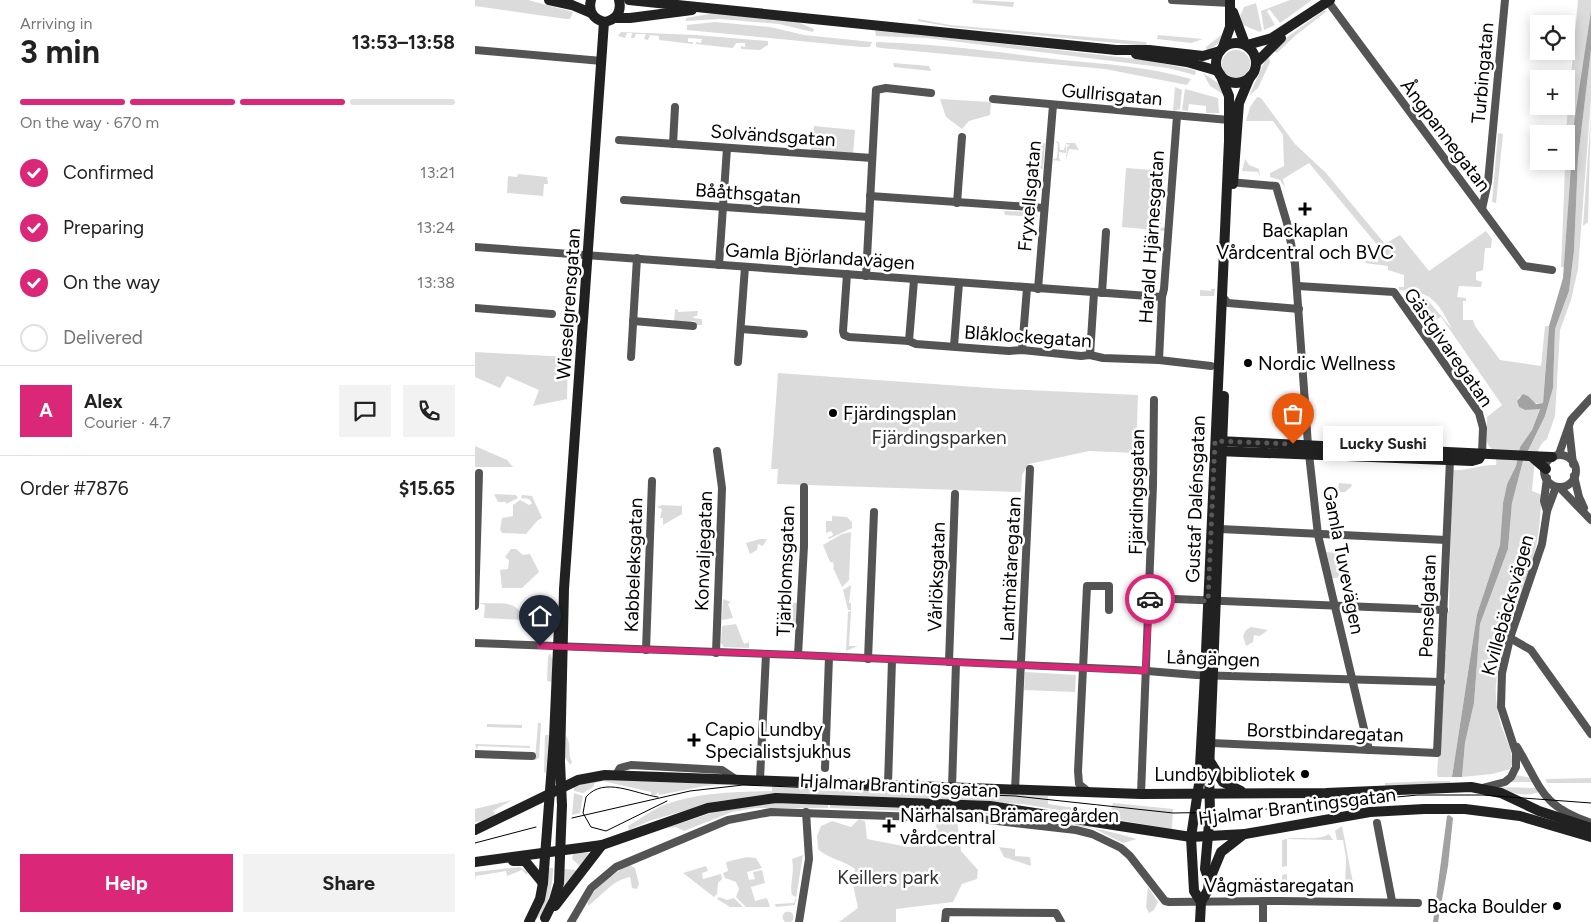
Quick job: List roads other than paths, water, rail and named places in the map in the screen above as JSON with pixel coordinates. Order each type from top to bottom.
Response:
[{"type":"street","points":[[549,0],[571,5],[591,13],[594,17],[604,22],[615,18],[630,18],[708,8]]},
{"type":"street","points":[[591,0],[591,13]]},
{"type":"street","points":[[615,18],[620,9],[619,0]]},
{"type":"street","points":[[629,0],[1115,50],[1203,56],[1232,43],[1246,45],[1273,38],[1311,13]]},
{"type":"street","points":[[1172,0],[1231,4]]},
{"type":"street","points":[[1115,50],[1187,62],[1219,72],[1233,83],[1242,82],[1250,77],[1255,70],[1257,62],[1278,40],[1328,0]]},
{"type":"street","name":"Ångpannegatan","points":[[1328,0],[1524,266],[1551,270]]},
{"type":"street","name":"Turbingatan","points":[[1481,209],[1488,182],[1505,0]]},
{"type":"street","points":[[1231,4],[1246,45],[1254,53],[1257,62]]},
{"type":"street","points":[[1219,72],[1216,60],[1227,40],[1231,4]]},
{"type":"street","name":"Wieselgrensgatan","points":[[560,647],[604,22]]},
{"type":"street","points":[[475,50],[602,61]]},
{"type":"street","name":"Gustaf Dalénsgatan","points":[[1209,881],[1205,869],[1211,762],[1210,674],[1212,601],[1230,182],[1229,96],[1219,72]]},
{"type":"street","name":"Gustaf Dalénsgatan","points":[[1230,182],[1239,103],[1250,77]]},
{"type":"street","points":[[866,276],[876,90],[886,88],[931,93]]},
{"type":"street","name":"Gullrisgatan","points":[[993,99],[1229,120]]},
{"type":"street","name":"Fryxellsgatan","points":[[1038,289],[1053,105]]},
{"type":"street","points":[[673,144],[675,107]]},
{"type":"street","name":"Harald Hjärnesgatan","points":[[1159,360],[1162,297],[1165,289],[1177,116]]},
{"type":"street","points":[[957,203],[962,137]]},
{"type":"street","name":"Solvändsgatan","points":[[619,140],[872,158]]},
{"type":"street","points":[[719,265],[727,148]]},
{"type":"street","name":"Gamla Tuvevägen","points":[[1230,182],[1276,186],[1289,232],[1298,286],[1308,449],[1318,535],[1369,750]]},
{"type":"street","points":[[870,196],[1044,208]]},
{"type":"street","name":"Bååthsgatan","points":[[625,200],[869,217]]},
{"type":"street","points":[[1090,355],[1106,232]]},
{"type":"street","name":"Gamla Björlandavägen","points":[[475,247],[1162,297]]},
{"type":"street","points":[[631,357],[637,258]]},
{"type":"street","points":[[738,362],[745,267]]},
{"type":"street","name":"Blåklockegatan","points":[[847,274],[844,335],[849,337],[1009,351],[1022,350],[1081,356],[1090,355],[1109,359],[1159,360],[1167,363],[1211,366]]},
{"type":"street","points":[[909,341],[914,280]]},
{"type":"street","points":[[953,346],[959,283]]},
{"type":"street","name":"Gästgivaregatan","points":[[1298,286],[1394,292],[1479,413],[1483,428],[1482,454]]},
{"type":"street","points":[[1022,350],[1027,288]]},
{"type":"street","points":[[1225,300],[1299,309]]},
{"type":"street","points":[[475,308],[552,314]]},
{"type":"street","points":[[633,321],[693,326]]},
{"type":"street","points":[[741,329],[804,334]]},
{"type":"street","points":[[1546,474],[1575,415],[1591,398]]},
{"type":"street","name":"Fjärdingsgatan","points":[[1141,794],[1145,671],[1150,598],[1154,400]]},
{"type":"street","points":[[1569,426],[1574,476],[1579,497],[1590,518]]},
{"type":"street","points":[[1219,446],[1453,456],[1472,461],[1479,459],[1482,454],[1532,457],[1555,456],[1568,457],[1573,464]]},
{"type":"street","name":"Gustaf Dalénsgatan","points":[[1212,601],[1220,529],[1219,446]]},
{"type":"street","name":"Konvaljegatan","points":[[716,653],[722,488],[717,451]]},
{"type":"street","name":"Penselgatan","points":[[1437,753],[1453,456]]},
{"type":"street","points":[[1532,457],[1558,488],[1590,518]]},
{"type":"street","name":"Lantmätaregatan","points":[[1015,790],[1019,665],[1022,650],[1030,469]]},
{"type":"street","points":[[475,606],[479,473]]},
{"type":"street","name":"Kvillebäcksvägen","points":[[1546,474],[1544,501],[1547,511]]},
{"type":"street","points":[[1558,488],[1569,485],[1574,476]]},
{"type":"street","name":"Kabbeleksgatan","points":[[646,650],[652,481]]},
{"type":"street","name":"Tjärblomsgatan","points":[[798,655],[804,546],[804,487]]},
{"type":"street","name":"Kvillebäcksvägen","points":[[1558,488],[1547,511],[1542,544],[1511,638],[1502,674],[1500,695],[1503,718],[1511,737],[1552,804],[1564,813],[1591,823]]},
{"type":"street","name":"Vårlöksgatan","points":[[951,787],[955,494]]},
{"type":"street","points":[[868,659],[874,512]]},
{"type":"street","points":[[1220,529],[1447,540]]},
{"type":"street","points":[[1091,793],[1079,784],[1078,780],[1087,586],[1109,586],[1109,610]]},
{"type":"street","points":[[1150,598],[1444,610]]},
{"type":"street","points":[[1511,638],[1531,650],[1591,734]]},
{"type":"street","name":"Långängen","points":[[475,643],[1441,682]]},
{"type":"street","points":[[543,920],[558,888],[561,788],[560,647]]},
{"type":"street","points":[[529,922],[540,899],[543,883],[560,647]]},
{"type":"street","points":[[760,779],[766,654]]},
{"type":"street","points":[[825,768],[829,657]]},
{"type":"street","points":[[888,784],[892,660]]},
{"type":"street","name":"Gustaf Dalénsgatan","points":[[1210,674],[1198,793],[1191,837],[1194,891],[1201,902],[1208,890],[1209,881],[1221,852],[1245,834]]},
{"type":"street","name":"Kvillebäcksvägen","points":[[1480,788],[1501,785],[1511,777],[1516,759],[1511,737]]},
{"type":"street","name":"Borstbindaregatan","points":[[1211,743],[1437,753]]},
{"type":"street","points":[[475,754],[532,756]]},
{"type":"street","points":[[1211,762],[1223,782],[1246,793]]},
{"type":"street","name":"Hjalmar Brantingsgatan","points":[[616,775],[621,768],[627,766],[722,770],[735,778]]},
{"type":"street","name":"Hjalmar Brantingsgatan","points":[[687,777],[705,770]]},
{"type":"street","name":"Hjalmar Brantingsgatan","points":[[475,830],[561,788],[591,776],[616,775],[1141,794],[1480,788],[1501,793],[1539,811],[1591,828]]},
{"type":"street","name":"Hjalmar Brantingsgatan","points":[[475,862],[602,845],[708,808],[760,799],[797,798],[1004,808],[1191,837],[1245,834],[1370,812],[1445,808],[1483,810],[1520,816],[1591,837]]},
{"type":"street","points":[[571,922],[591,888],[617,867],[728,820],[759,812],[806,812],[809,859],[799,922]]},
{"type":"street","name":"Vågmästaregatan","points":[[806,812],[997,820],[1092,834],[1121,848],[1130,856],[1165,901],[1418,903]]},
{"type":"street","points":[[1377,823],[1392,902]]},
{"type":"street","points":[[475,824],[486,825]]},
{"type":"street","points":[[543,920],[602,845]]},
{"type":"street","points":[[487,860],[525,861],[543,883]]},
{"type":"street","points":[[1263,901],[1263,922]]},
{"type":"street","points":[[1200,922],[1201,902]]},
{"type":"street","points":[[945,922],[946,912],[1056,913],[1061,922]]},
{"type":"tram line","points":[[572,818],[690,791],[743,785],[1015,796],[1173,813],[1235,812],[1418,795],[1482,795],[1591,803]]},
{"type":"tram line","points":[[658,797],[620,788],[602,788],[593,791],[586,797],[583,813],[591,827],[606,831],[667,801]]},
{"type":"tram line","points":[[475,843],[536,827]]},
{"type":"place","name":"Backaplan Vårdcentral och BVC","points":[[1305,209]]},
{"type":"place","name":"Nordic Wellness","points":[[1248,363]]},
{"type":"place","name":"Fjärdingsplan","points":[[833,413]]},
{"type":"place","name":"Lucky Sushi","points":[[1293,444]]},
{"type":"place","name":"Capio Lundby Specialistsjukhus","points":[[694,740]]},
{"type":"place","name":"Lundby bibliotek","points":[[1305,774]]},
{"type":"place","name":"Närhälsan Brämaregården vårdcentral","points":[[889,826]]},
{"type":"place","name":"Backa Boulder","points":[[1557,906]]},
{"type":"park label","name":"Fjärdingsparken","points":[[939,437]]},
{"type":"park label","name":"Keillers park","points":[[888,877]]}]
